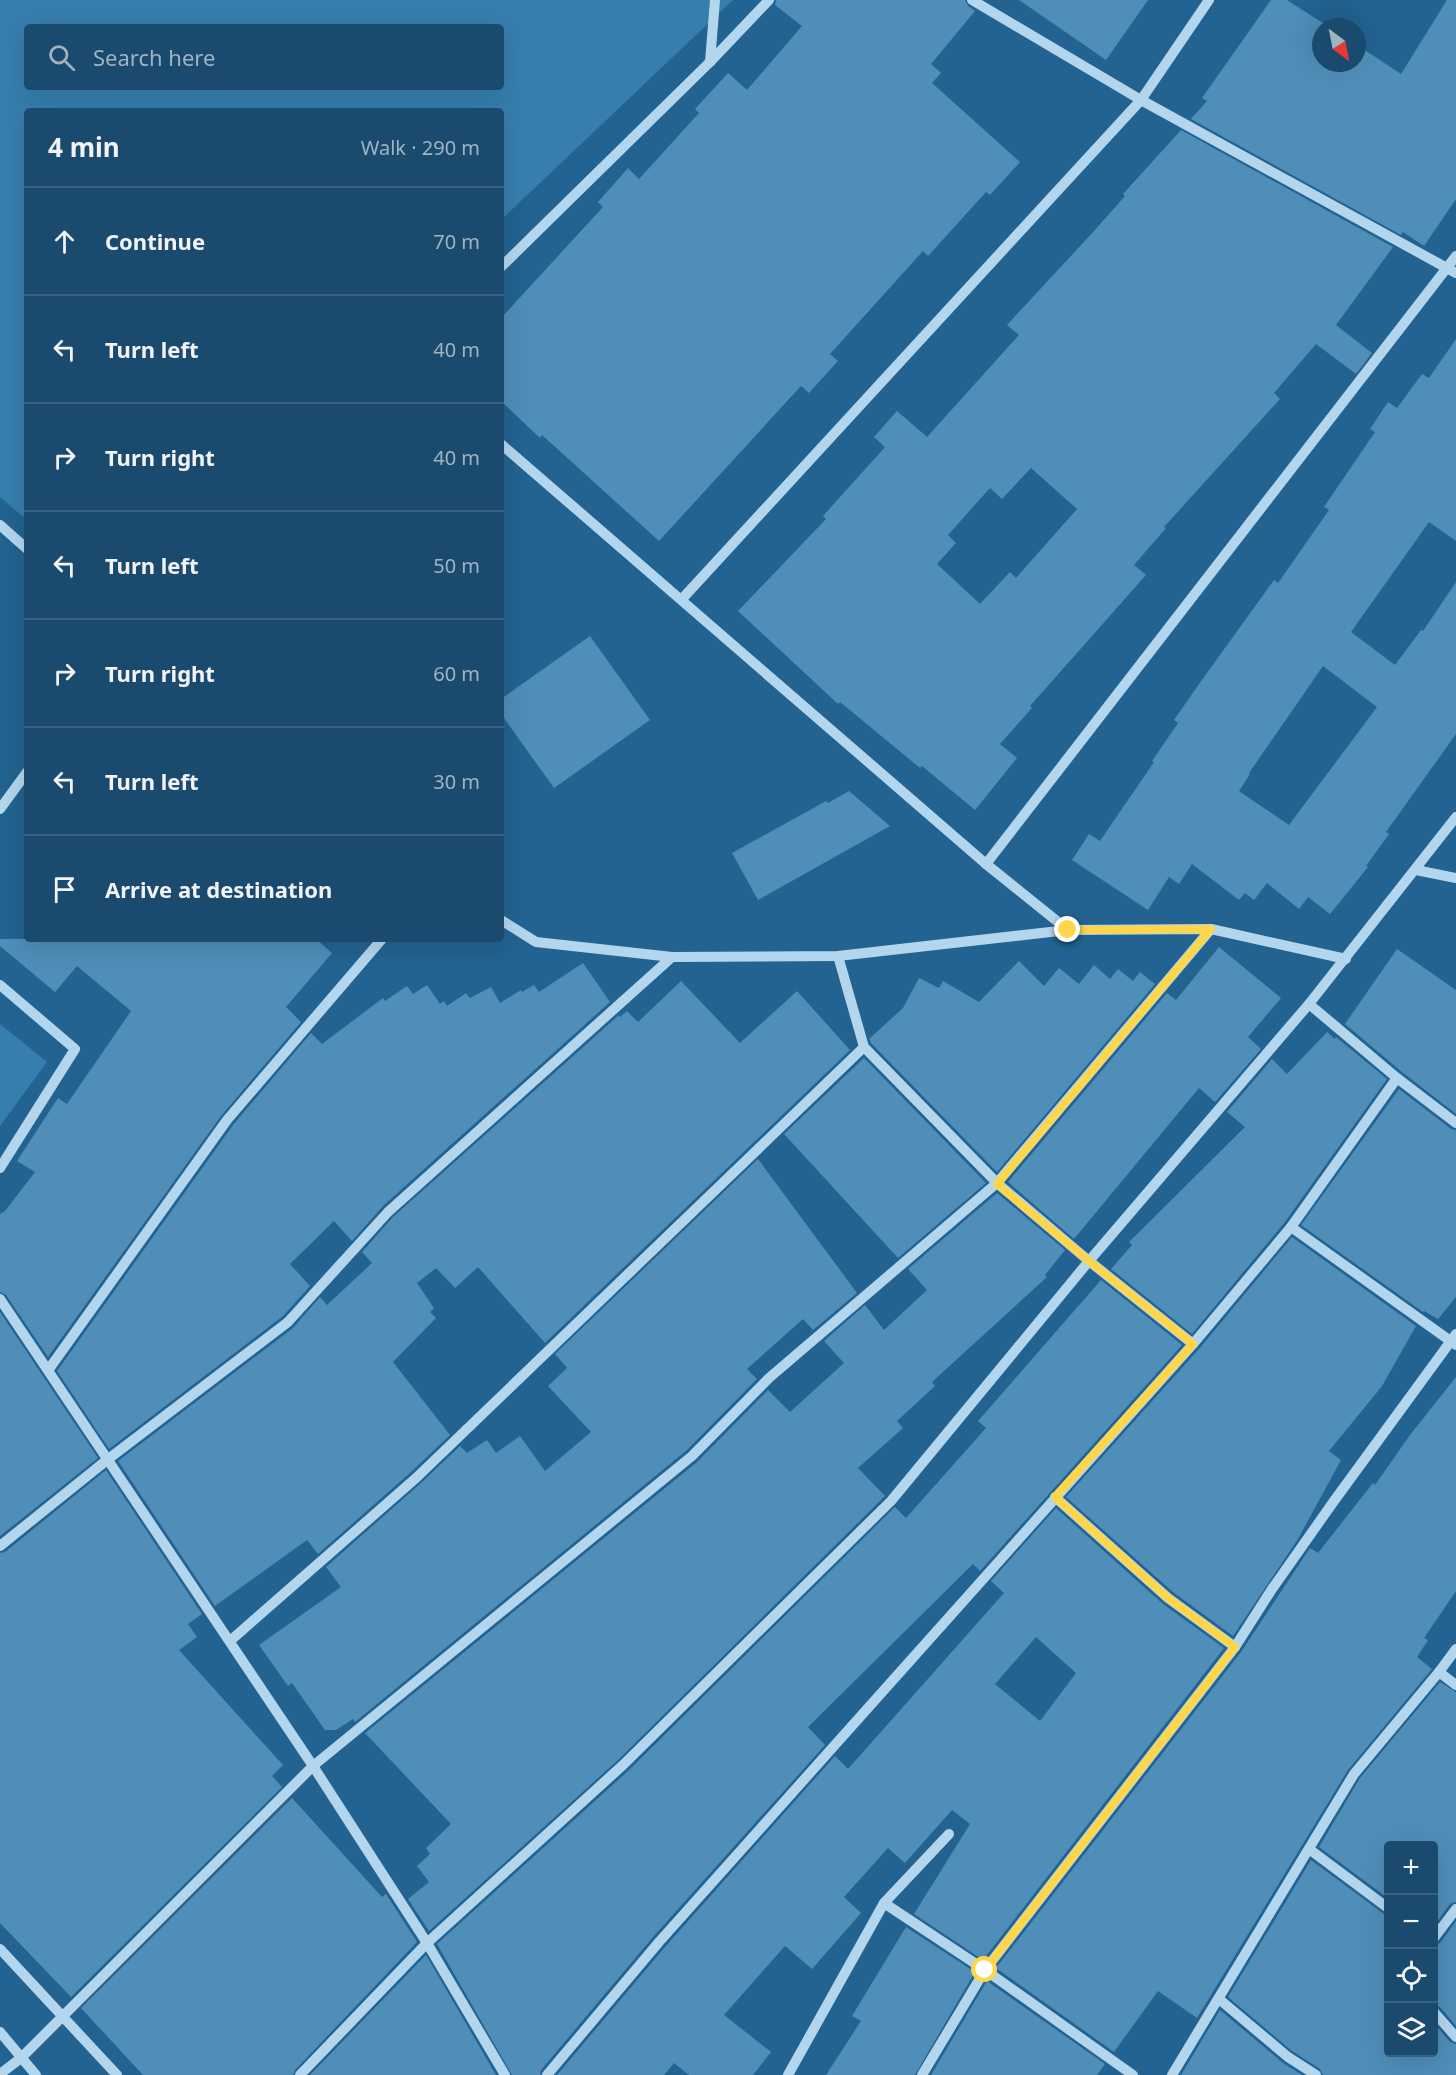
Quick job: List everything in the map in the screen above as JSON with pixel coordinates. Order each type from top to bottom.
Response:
[{"type":"street","points":[[710,62],[715,0]]},
{"type":"street","points":[[504,264],[710,62],[769,0]]},
{"type":"street","points":[[972,0],[1141,100],[1451,271]]},
{"type":"street","points":[[682,599],[1141,100],[1209,0]]},
{"type":"street","points":[[986,864],[1451,271],[1456,256]]},
{"type":"street","points":[[504,447],[986,864],[1068,930]]},
{"type":"street","points":[[0,525],[24,546]]},
{"type":"street","points":[[0,809],[24,776]]},
{"type":"street","points":[[300,2075],[427,1943],[623,1765],[891,1501],[1089,1261],[1309,1004],[1456,817]]},
{"type":"street","points":[[1416,870],[1456,878]]},
{"type":"street","points":[[504,922],[536,942],[672,957],[838,956],[1068,930],[1211,929],[1346,959]]},
{"type":"street","points":[[0,2074],[21,2058],[313,1766],[692,1455],[769,1378],[997,1184],[1211,929]]},
{"type":"street","points":[[49,1369],[227,1120],[379,942]]},
{"type":"street","points":[[838,956],[864,1047],[997,1184],[1193,1344]]},
{"type":"street","points":[[0,1545],[288,1322],[388,1212],[672,957]]},
{"type":"street","points":[[0,985],[75,1049],[0,1168]]},
{"type":"street","points":[[1309,1004],[1397,1078],[1456,1123]]},
{"type":"street","points":[[230,1641],[416,1478],[864,1047]]},
{"type":"street","points":[[547,2075],[659,1942],[1193,1344],[1291,1227],[1397,1078]]},
{"type":"street","points":[[922,2075],[985,1970],[1235,1647],[1320,1520],[1454,1340],[1291,1227]]},
{"type":"street","points":[[0,1299],[313,1766],[427,1943],[505,2075]]},
{"type":"street","points":[[1055,1497],[1168,1598],[1235,1647]]},
{"type":"street","points":[[1172,2075],[1354,1774],[1456,1649]]},
{"type":"street","points":[[1439,1672],[1456,1685]]},
{"type":"street","points":[[788,2075],[884,1904],[949,1834]]},
{"type":"street","points":[[1308,1850],[1384,1904]]},
{"type":"street","points":[[884,1904],[985,1970],[1133,2075]]},
{"type":"street","points":[[1438,1933],[1456,1909]]},
{"type":"street","points":[[0,1949],[117,2075]]},
{"type":"street","points":[[1219,2000],[1288,2057],[1316,2075]]},
{"type":"street","points":[[1438,2017],[1456,2037]]},
{"type":"street","points":[[0,2032],[36,2075]]},
{"type":"shaded area","points":[[0,0],[733,0],[504,217],[504,108],[24,108],[24,517],[0,497]]},
{"type":"shaded area","points":[[0,1024],[47,1062],[0,1126]]},
{"type":"building","points":[[776,0],[965,0],[968,6],[975,11],[931,64],[941,73],[932,83],[1020,162],[990,195],[986,192],[928,256],[923,251],[830,354],[838,361],[809,393],[801,386],[659,541],[542,435],[540,438],[504,404],[504,315],[603,207],[598,202],[628,168],[639,179],[699,113],[695,109],[728,73],[747,90],[802,26],[775,5]]},
{"type":"building","points":[[1019,0],[1148,0],[1106,60]]},
{"type":"building","points":[[1271,0],[1287,0],[1315,18],[1312,18],[1312,72],[1366,72],[1366,51],[1401,74],[1447,0],[1456,0],[1456,199],[1424,246],[1403,232],[1401,235],[1191,119],[1207,101],[1202,98]]},
{"type":"building","points":[[1181,130],[1393,247],[1336,325],[1372,353],[1356,374],[1316,344],[1274,393],[1280,399],[1164,527],[1166,528],[1134,565],[1146,575],[1030,706],[1032,708],[1000,744],[1017,758],[975,810],[840,702],[838,704],[738,611],[826,519],[823,516],[885,447],[874,437],[897,411],[927,437],[1019,335],[1007,325],[1125,196],[1123,194]],"holes":[[[1031,468],[1077,509],[1016,578],[1010,572],[980,604],[937,564],[956,543],[948,535],[990,488],[1002,499]]]},
{"type":"building","points":[[1456,339],[1456,541],[1429,522],[1351,632],[1395,665],[1421,630],[1423,631],[1456,582],[1456,734],[1386,832],[1389,834],[1366,866],[1368,867],[1330,914],[1308,897],[1299,909],[1267,883],[1254,900],[1245,893],[1239,900],[1192,864],[1179,884],[1169,877],[1148,910],[1072,860],[1089,834],[1100,841],[1178,723],[1174,720],[1274,580],[1278,583],[1329,510],[1324,507],[1375,432],[1370,429],[1388,402],[1397,408],[1422,374],[1429,378]],"holes":[[[1323,666],[1377,707],[1289,825],[1239,791]]]},
{"type":"building","points":[[590,636],[650,720],[554,788],[504,718],[504,697]]},
{"type":"building","points":[[849,791],[890,826],[758,900],[732,853],[826,801],[828,803]]},
{"type":"building","points":[[0,939],[24,939],[24,942],[319,942],[332,953],[286,1007],[301,1022],[221,1116],[48,1357],[6,1295],[0,1292],[0,1214],[5,1211],[35,1172],[17,1161],[58,1098],[67,1104],[131,1011],[77,966],[55,992],[0,946]]},
{"type":"building","points":[[1219,947],[1281,998],[1248,1037],[1261,1049],[1215,1102],[1199,1088],[1074,1239],[1008,1182],[1167,993],[1176,1000]]},
{"type":"building","points":[[1397,949],[1456,990],[1456,1114],[1345,1024]]},
{"type":"building","points":[[1019,961],[1044,986],[1059,968],[1079,984],[1094,965],[1110,979],[1118,969],[1133,981],[1140,972],[1155,984],[997,1172],[869,1039],[903,1008],[919,978],[939,988],[943,981],[979,1002]]},
{"type":"building","points":[[583,963],[610,1002],[383,1206],[352,1241],[334,1221],[290,1264],[310,1286],[283,1316],[109,1449],[57,1371],[233,1125],[311,1033],[322,1044],[383,998],[385,1001],[407,986],[413,994],[427,985],[440,1004],[444,1001],[447,1006],[466,993],[470,998],[491,987],[500,1003],[534,985],[539,992]]},
{"type":"building","points":[[681,981],[740,1043],[797,991],[850,1050],[545,1343],[478,1267],[455,1288],[436,1268],[417,1283],[434,1308],[430,1312],[436,1318],[393,1362],[450,1435],[318,1554],[307,1540],[215,1606],[118,1461],[293,1328],[320,1297],[327,1305],[372,1263],[362,1252],[393,1217],[619,1015],[620,1017],[627,1011],[638,1022]]},
{"type":"building","points":[[1327,1032],[1387,1079],[1285,1222],[1192,1334],[1111,1269],[1132,1245],[1129,1242],[1245,1127],[1227,1112],[1272,1059],[1287,1074]]},
{"type":"building","points":[[864,1058],[986,1183],[898,1258],[784,1134]]},
{"type":"building","points":[[1399,1089],[1451,1129],[1456,1130],[1456,1297],[1438,1319],[1423,1312],[1301,1225]]},
{"type":"building","points":[[758,1159],[857,1293],[813,1330],[803,1319],[747,1369],[757,1379],[687,1450],[355,1722],[353,1719],[336,1730],[325,1730],[292,1683],[288,1686],[259,1645],[341,1587],[326,1567],[460,1446],[467,1453],[487,1440],[496,1453],[520,1436],[545,1471],[591,1432],[548,1386],[567,1368],[555,1354]]},
{"type":"building","points":[[997,1193],[1065,1250],[1045,1275],[1047,1277],[932,1382],[935,1386],[897,1421],[903,1428],[858,1468],[885,1496],[618,1760],[429,1931],[408,1899],[429,1882],[417,1866],[430,1854],[426,1848],[451,1824],[365,1733],[697,1462],[768,1390],[790,1412],[844,1363],[824,1341],[865,1305],[884,1330],[927,1290],[908,1269]]},
{"type":"building","points":[[1292,1237],[1416,1326],[1382,1386],[1329,1451],[1341,1460],[1298,1539],[1233,1636],[1173,1592],[1066,1497],[1199,1349]]},
{"type":"building","points":[[1101,1280],[1182,1345],[980,1571],[973,1564],[808,1727],[825,1745],[653,1937],[541,2070],[540,2075],[512,2075],[437,1944],[628,1771],[895,1507],[906,1518],[986,1428],[978,1421]]},
{"type":"building","points":[[0,1312],[98,1458],[0,1536]]},
{"type":"building","points":[[1456,1377],[1456,1591],[1424,1638],[1428,1640],[1417,1657],[1432,1669],[1348,1770],[1197,2018],[1158,1991],[1114,2052],[996,1968],[1241,1652],[1310,1548],[1318,1553],[1373,1483],[1375,1485],[1410,1435]]},
{"type":"building","points":[[106,1470],[202,1614],[188,1624],[197,1637],[179,1650],[283,1765],[272,1776],[282,1787],[71,1997],[0,1923],[0,1553],[5,1552]]},
{"type":"building","points":[[1056,1508],[1163,1604],[1224,1648],[983,1960],[914,1914],[970,1824],[952,1810],[905,1863],[888,1848],[844,1897],[861,1913],[812,1969],[785,1946],[724,2015],[771,2052],[753,2075],[689,2075],[674,2063],[664,2075],[557,2075],[665,1947],[835,1756],[848,1769],[1004,1593],[991,1581]],"holes":[[[1036,1637],[1076,1673],[1040,1721],[995,1684]]]},
{"type":"building","points":[[1440,1682],[1456,1692],[1456,1902],[1450,1904],[1438,1920],[1438,1841],[1384,1841],[1384,1895],[1319,1847],[1360,1778]]},
{"type":"building","points":[[292,1798],[382,1897],[386,1894],[417,1942],[295,2070],[293,2075],[143,2075],[81,2008]]},
{"type":"building","points":[[1311,1860],[1384,1914],[1384,2057],[1438,2057],[1438,2028],[1450,2042],[1456,2044],[1456,2075],[1323,2075],[1320,2069],[1292,2051],[1228,1997]]},
{"type":"building","points":[[1456,1921],[1456,2026],[1438,2006],[1438,1944]]},
{"type":"building","points":[[906,1927],[975,1972],[915,2075],[826,2075],[861,2021],[852,2016]]},
{"type":"building","points":[[426,1955],[496,2075],[310,2075]]},
{"type":"building","points":[[987,1981],[1105,2064],[1097,2075],[931,2075]]},
{"type":"building","points":[[1220,2010],[1283,2063],[1302,2075],[1181,2075]]},
{"type":"route","points":[[985,1970],[1235,1647],[1168,1598],[1055,1497],[1193,1344],[997,1184],[1211,929],[1068,930]]}]
